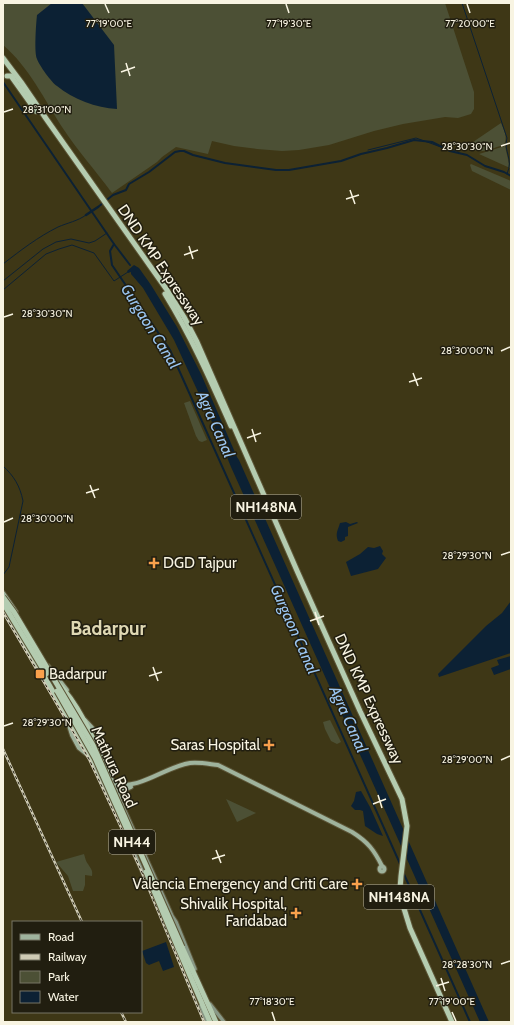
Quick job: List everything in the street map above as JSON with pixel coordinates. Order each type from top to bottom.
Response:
[{"type":"highway","name":"DND KMP Expressway","points":[[3,58],[94,191],[167,290],[194,336],[280,537],[394,788],[403,813],[404,826],[398,888],[402,916],[409,928],[452,1022]]},
{"type":"highway","points":[[188,325],[185,334],[194,336]]},
{"type":"highway","name":"DND KMP Expressway","points":[[280,537],[299,586],[375,744]]},
{"type":"highway","name":"Mathura Road","points":[[3,599],[14,612],[51,676],[70,705],[95,751],[216,1022]]},
{"type":"highway","name":"Mathura Road","points":[[3,603],[55,687],[95,758],[201,1001],[208,1022]]},
{"type":"highway","points":[[12,617],[18,632],[94,764]]},
{"type":"highway","points":[[51,676],[68,694],[85,723],[106,775]]},
{"type":"highway","name":"DND KMP Expressway","points":[[409,928],[449,1022]]},
{"type":"main road","name":"Mathura Road","points":[[3,593],[12,604],[87,722],[98,734],[101,754],[110,772],[106,775]]},
{"type":"main road","name":"Mathura Road","points":[[3,599],[4,610],[66,718],[70,731],[79,748],[88,754],[94,764],[113,784],[172,916],[178,926],[210,1004],[224,1022]]},
{"type":"main road","points":[[4,610],[8,612],[11,611],[13,608],[12,604]]},
{"type":"main road","points":[[86,748],[89,745],[92,746],[106,775]]},
{"type":"main road","points":[[113,784],[126,786],[187,764],[212,764],[222,767],[326,821]]},
{"type":"main road","points":[[117,793],[162,776],[176,769],[192,766],[220,769],[326,821],[352,832],[366,842],[375,851],[381,867]]},
{"type":"main road","name":"Mathura Road","points":[[106,775],[112,803],[208,1022]]},
{"type":"main road","points":[[112,803],[117,802],[119,798]]},
{"type":"main road","points":[[167,929],[169,924],[172,923],[178,926]]},
{"type":"main road","points":[[173,942],[176,945],[179,944],[182,942],[182,938]]},
{"type":"green space","points":[[3,3],[445,3],[474,92],[474,109],[471,114],[458,118],[445,117],[403,124],[329,145],[299,150],[282,151],[257,149],[212,141],[208,154],[176,147],[112,193],[68,136],[36,84],[21,63],[3,45]]},
{"type":"green space","points":[[501,123],[506,136],[504,145],[484,151],[476,151],[473,149],[473,142]]},
{"type":"green space","points":[[505,146],[510,168],[479,154]]},
{"type":"green space","points":[[471,164],[511,181],[511,190],[472,171]]},
{"type":"green space","points":[[190,401],[207,440],[202,442],[199,441],[196,436],[184,403]]},
{"type":"green space","points":[[330,720],[341,742],[337,744],[331,741],[325,729],[323,722]]},
{"type":"green space","points":[[226,799],[256,813],[237,822]]},
{"type":"green space","points":[[84,854],[91,868],[92,876],[85,875],[85,885],[83,891],[73,891],[68,876],[56,862]]},
{"type":"water","points":[[52,3],[82,3],[114,45],[117,109],[93,105],[77,99],[63,91],[49,78],[40,65],[36,56],[37,15]]},
{"type":"water","points":[[134,265],[139,268],[151,285],[177,327],[201,374],[489,1022],[480,1022],[231,467],[220,437],[174,340],[143,288],[131,272],[128,273],[127,271]]},
{"type":"water","points":[[346,522],[350,524],[358,523],[348,527],[348,536],[345,537],[345,540],[341,542],[338,541],[337,534],[340,523]]},
{"type":"water","points":[[380,546],[383,551],[382,554],[386,558],[378,569],[351,576],[346,562],[360,554],[368,547],[374,548]]},
{"type":"water","points":[[511,601],[511,653],[439,677],[438,674],[486,626],[502,613]]},
{"type":"water","points":[[511,656],[511,669],[494,675],[491,668],[499,665],[497,660]]},
{"type":"water","points":[[361,791],[383,836],[365,826],[363,811],[355,810],[351,806],[356,792]]},
{"type":"water","points":[[166,942],[174,967],[163,971],[159,961],[149,965],[146,963],[142,951]]},
{"type":"waterway","points":[[462,3],[507,138],[506,147],[509,159],[507,174]]},
{"type":"waterway","name":"Agra Canal","points":[[3,82],[130,265]]},
{"type":"waterway","points":[[368,150],[416,138],[441,147],[458,151]]},
{"type":"waterway","points":[[98,207],[113,195],[126,190],[129,184],[149,172],[175,152],[180,151],[225,163],[276,170],[289,170],[341,161],[414,140],[432,142],[450,151],[467,155],[485,166],[504,172],[511,176]]},
{"type":"waterway","name":"Agra Canal","points":[[86,215],[98,207]]},
{"type":"waterway","points":[[3,264],[44,235],[58,227],[86,215]]},
{"type":"waterway","points":[[3,281],[43,249],[56,242],[71,239],[89,243],[107,233]]},
{"type":"waterway","name":"Gurgaon Canal","points":[[114,244],[110,251],[112,265],[170,350],[401,866]]},
{"type":"waterway","points":[[3,290],[46,254],[72,245],[94,253],[114,281],[128,272]]},
{"type":"waterway","points":[[3,466],[16,482],[23,501],[9,567],[3,575]]},
{"type":"waterway","name":"Gurgaon Canal","points":[[403,872],[470,1022]]},
{"type":"railway","points":[[3,612],[89,759],[141,870],[204,1022]]},
{"type":"railway","points":[[3,749],[82,921]]},
{"type":"railway","points":[[122,1013],[126,1022]]},
{"type":"place","name":"DGD Tajpur","points":[[154,563]]},
{"type":"place","name":"Badarpur","points":[[40,674]]},
{"type":"place","name":"Saras Hospital","points":[[269,745]]},
{"type":"place","name":"Valencia Emergency and Criti Care","points":[[357,884]]},
{"type":"place","name":"Shivalik Hospital, Faridabad","points":[[296,913]]},
{"type":"district","name":"Badarpur","points":[[108,628]]}]
